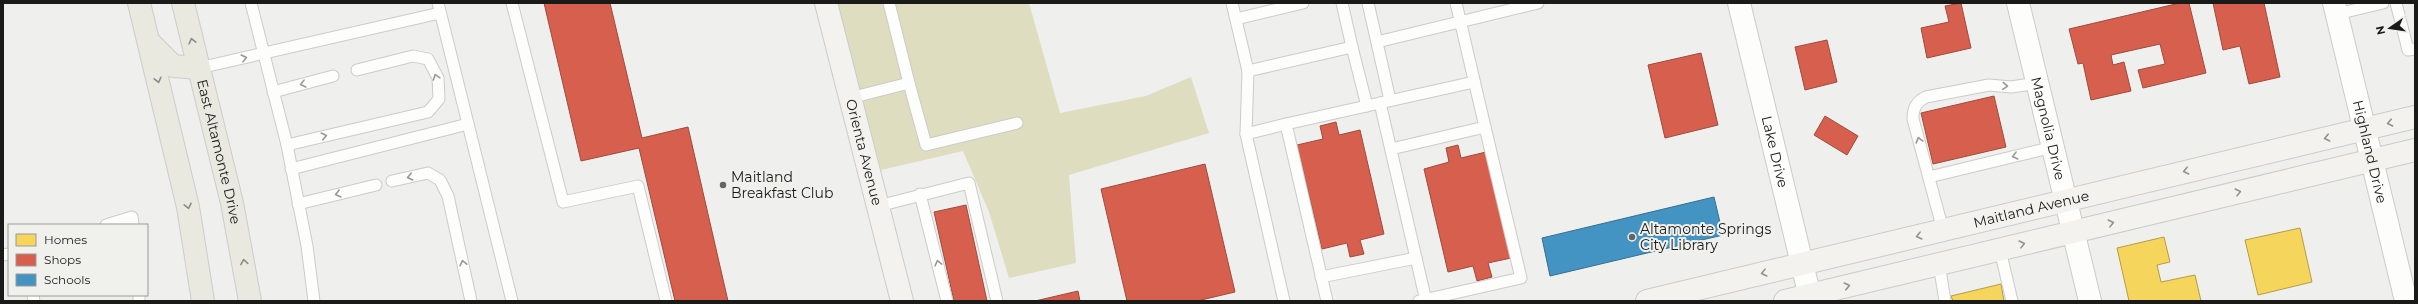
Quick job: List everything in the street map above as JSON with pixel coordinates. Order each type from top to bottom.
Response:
[{"type":"main road","points":[[139,3],[188,207],[203,301]]},
{"type":"main road","name":"East Altamonte Drive","points":[[182,3],[232,203],[250,301]]},
{"type":"main road","name":"Orienta Avenue","points":[[826,3],[902,301]]},
{"type":"main road","points":[[149,42],[173,66],[199,68]]},
{"type":"main road","name":"Maitland Avenue","points":[[1647,301],[2415,117]]},
{"type":"main road","points":[[1785,301],[1810,298],[1939,264],[2415,150]]},
{"type":"street","name":"Lake Drive","points":[[1739,3],[1810,298]]},
{"type":"street","name":"Magnolia Drive","points":[[2018,3],[2090,301]]},
{"type":"street","name":"Highland Drive","points":[[2336,8],[2364,129],[2408,287]]},
{"type":"lane","points":[[252,3],[263,54],[287,146],[307,246],[314,301]]},
{"type":"lane","points":[[512,3],[564,202],[638,186],[666,301]]},
{"type":"lane","points":[[889,3],[926,145],[1017,123]]},
{"type":"lane","points":[[1232,3],[1248,71],[1246,134],[1284,301]]},
{"type":"lane","points":[[1236,19],[1303,3]]},
{"type":"lane","points":[[1342,3],[1367,106]]},
{"type":"lane","points":[[1368,3],[1378,42],[1391,149],[1424,300],[1521,278],[1456,3]]},
{"type":"lane","points":[[1378,42],[1538,3]]},
{"type":"lane","points":[[2336,8],[2383,3]]},
{"type":"lane","points":[[2396,3],[2408,50],[2415,49]]},
{"type":"lane","points":[[199,68],[263,54],[439,8],[512,301]]},
{"type":"lane","points":[[1248,71],[1352,47]]},
{"type":"lane","points":[[287,146],[428,112],[439,99],[438,78],[428,59],[413,56],[357,70]]},
{"type":"lane","points":[[273,92],[334,76]]},
{"type":"lane","points":[[1246,134],[1474,82]]},
{"type":"lane","points":[[850,98],[909,83]]},
{"type":"lane","points":[[1943,230],[1913,119],[1913,110],[1918,101],[1926,97],[1989,85],[2011,87],[2038,83]]},
{"type":"lane","points":[[291,169],[468,124]]},
{"type":"lane","points":[[1286,124],[1327,301]]},
{"type":"lane","points":[[1391,149],[1485,127]]},
{"type":"lane","points":[[1929,177],[2053,147]]},
{"type":"lane","points":[[392,181],[428,173],[440,180],[448,196],[471,301]]},
{"type":"lane","points":[[878,206],[920,194],[969,183],[997,301]]},
{"type":"lane","points":[[298,204],[376,185]]},
{"type":"lane","points":[[920,194],[947,301]]},
{"type":"lane","points":[[112,224],[132,221]]},
{"type":"lane","points":[[2000,250],[2012,301]]},
{"type":"lane","points":[[1321,277],[1416,258]]},
{"type":"lane","points":[[1939,264],[1945,301]]},
{"type":"green space","points":[[837,3],[1029,3],[1060,113],[1146,96],[1191,77],[1209,133],[1069,175],[1076,263],[1009,278],[989,212],[963,151],[881,170]]},
{"type":"building: Homes","points":[[2300,228],[2312,282],[2258,295],[2245,240]]},
{"type":"building: Homes","points":[[2164,237],[2170,262],[2157,265],[2161,282],[2195,275],[2201,301],[2129,301],[2117,248]]},
{"type":"building: Homes","points":[[2001,284],[2004,301],[1953,301],[1951,296]]},
{"type":"building: Shops","points":[[544,3],[610,3],[642,138],[688,127],[728,301],[675,301],[639,148],[581,161]]},
{"type":"building: Shops","points":[[1961,3],[1971,48],[1927,58],[1921,28],[1949,22],[1945,6]]},
{"type":"building: Shops","points":[[2180,3],[2189,3],[2206,73],[2143,88],[2138,70],[2165,64],[2160,44],[2111,55],[2113,65],[2124,62],[2131,91],[2091,100],[2083,63],[2078,64],[2069,29]]},
{"type":"building: Shops","points":[[2213,3],[2264,3],[2280,77],[2249,84],[2240,46],[2223,50]]},
{"type":"building: Shops","points":[[1827,40],[1837,82],[1805,90],[1795,47]]},
{"type":"building: Shops","points":[[1701,53],[1718,125],[1665,138],[1648,65]]},
{"type":"building: Shops","points":[[1994,96],[2006,147],[1933,164],[1921,113]]},
{"type":"building: Shops","points":[[1825,116],[1858,136],[1847,155],[1814,135]]},
{"type":"building: Shops","points":[[1336,122],[1339,135],[1360,130],[1384,234],[1360,240],[1364,254],[1350,257],[1347,243],[1322,249],[1297,145],[1323,139],[1320,126]]},
{"type":"building: Shops","points":[[1458,145],[1461,158],[1486,152],[1511,258],[1488,263],[1492,277],[1477,281],[1473,266],[1448,272],[1424,169],[1449,162],[1446,148]]},
{"type":"building: Shops","points":[[1205,164],[1235,292],[1197,301],[1127,301],[1101,189]]},
{"type":"building: Shops","points":[[966,205],[987,301],[954,301],[934,212]]},
{"type":"building: Shops","points":[[1078,291],[1080,301],[1035,301]]},
{"type":"building: Schools","name":"Altamonte Springs City Library","points":[[1714,197],[1723,235],[1550,276],[1542,238]]},
{"type":"place","name":"Maitland Breakfast Club","points":[[723,185]]},
{"type":"place","name":"Altamonte Springs City Library","points":[[1632,237]]}]
